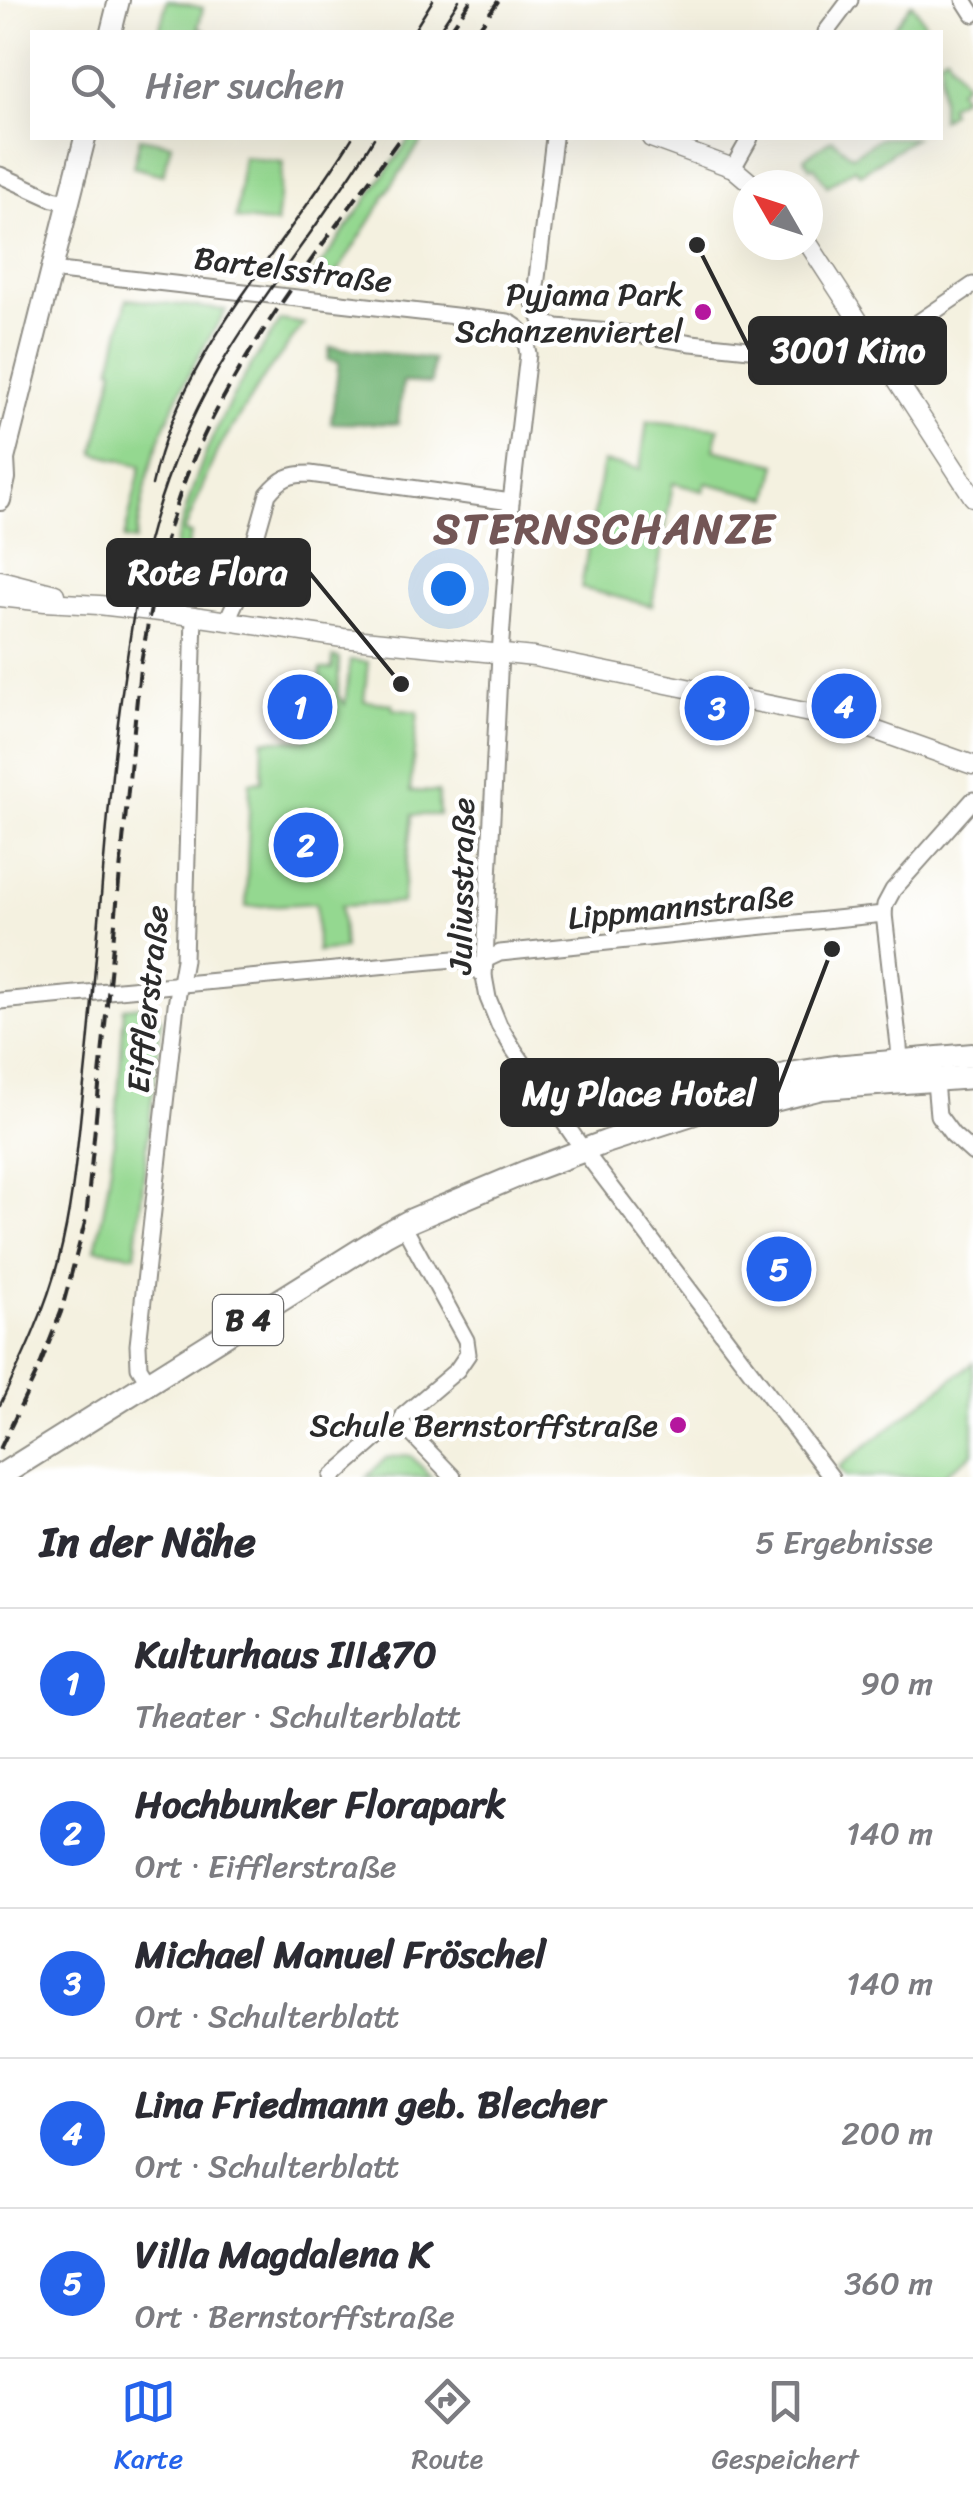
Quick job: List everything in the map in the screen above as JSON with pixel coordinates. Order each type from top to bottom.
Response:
[{"type":"main road","points":[[112,30],[119,0]]},
{"type":"main road","points":[[0,500],[5,478],[2,462],[84,140]]},
{"type":"main road","name":"B 4","points":[[0,1476],[403,1224],[584,1150],[704,1110],[730,1111],[822,1088],[885,1084],[973,1055]]},
{"type":"main road","name":"B 4","points":[[704,1110],[720,1095],[788,1074],[834,1066],[900,1062],[973,1077]]},
{"type":"street","points":[[828,30],[850,0]]},
{"type":"street","points":[[964,0],[973,14]]},
{"type":"street","points":[[554,140],[534,303],[542,322],[556,328],[845,360],[878,350],[973,284]]},
{"type":"street","points":[[656,140],[735,170]]},
{"type":"street","points":[[733,168],[749,140]]},
{"type":"street","points":[[0,174],[53,199],[69,202]]},
{"type":"street","points":[[819,260],[973,497]]},
{"type":"street","name":"Bartelsstraße","points":[[51,270],[508,322],[525,334]]},
{"type":"street","name":"Juliusstraße","points":[[525,334],[528,354],[500,654],[484,968],[488,998],[500,1025],[584,1150],[832,1477]]},
{"type":"street","points":[[227,620],[241,590],[268,494],[292,474],[512,502]]},
{"type":"street","points":[[0,580],[99,605]]},
{"type":"street","points":[[0,597],[99,605],[343,638],[534,657],[849,721],[973,765]]},
{"type":"street","name":"Eifflerstraße","points":[[149,1384],[139,1367],[138,1345],[184,943],[194,616]]},
{"type":"street","points":[[885,1084],[900,1062],[884,905],[973,800]]},
{"type":"street","name":"Lippmannstraße","points":[[484,968],[500,953],[884,914]]},
{"type":"street","points":[[0,1001],[454,959],[484,968]]},
{"type":"street","points":[[934,1070],[938,1115],[973,1153]]},
{"type":"street","points":[[400,1425],[404,1414],[457,1370],[468,1354],[466,1340],[403,1224]]},
{"type":"street","points":[[332,1477],[387,1429],[400,1425],[453,1477]]},
{"type":"green space","points":[[167,0],[203,8],[198,28],[202,30],[160,30]]},
{"type":"green space","points":[[912,3],[928,28],[924,30],[892,30]]},
{"type":"green space","points":[[946,55],[965,84],[958,89],[963,97],[948,106],[951,112],[943,118]]},
{"type":"green space","points":[[140,140],[171,144],[163,175],[133,167]]},
{"type":"green space","points":[[409,140],[423,140],[335,276],[313,276]]},
{"type":"green space","points":[[833,140],[852,156],[877,140],[911,140],[860,174],[855,168],[827,186],[823,170],[810,168],[804,158]]},
{"type":"green space","points":[[243,157],[283,162],[276,224],[236,219]]},
{"type":"green space","points":[[127,299],[226,310],[163,429],[149,472],[135,541],[124,539],[141,466],[94,453]]},
{"type":"green space","points":[[281,320],[304,324],[266,374],[217,451],[184,532],[191,534],[178,583],[165,581],[215,431]]},
{"type":"green space","points":[[330,347],[433,359],[431,384],[403,382],[398,424],[331,423],[339,362],[328,360]]},
{"type":"green space","points":[[647,421],[719,428],[714,449],[777,464],[769,498],[706,483],[703,491],[673,483],[652,606],[581,588],[603,462],[640,469]]},
{"type":"green space","points":[[333,657],[339,658],[338,696],[345,704],[350,660],[368,662],[364,701],[418,712],[410,791],[438,792],[439,815],[412,815],[402,903],[341,906],[344,949],[317,952],[316,903],[246,907],[250,782],[262,781],[263,740],[306,740],[317,720],[321,669],[332,669]]},
{"type":"green space","points":[[149,1005],[161,1019],[135,1255],[95,1249],[112,1159],[124,1008]]},
{"type":"green space","points":[[973,1363],[973,1453],[941,1477],[846,1477],[839,1467]]},
{"type":"green space","points":[[411,1456],[431,1477],[366,1477],[386,1458]]},
{"type":"tram line","points":[[414,30],[433,0]]},
{"type":"tram line","points":[[439,30],[459,0]]},
{"type":"tram line","points":[[152,485],[166,437],[209,347],[351,140]]},
{"type":"tram line","points":[[0,1405],[48,1296],[68,1217],[89,1040],[118,724],[137,592],[153,522],[186,433],[218,370],[373,140]]},
{"type":"railway","points":[[450,30],[471,0]]},
{"type":"railway","points":[[477,30],[499,0]]},
{"type":"railway","points":[[0,1449],[61,1312],[86,1219],[140,668],[173,516],[210,423],[258,338],[399,140]]},
{"type":"place","name":"3001 Kino","points":[[697,245]]},
{"type":"place","name":"Pyjama Park Schanzenviertel","points":[[703,312]]},
{"type":"place","name":"Rote Flora","points":[[401,684]]},
{"type":"place","name":"Lina Friedmann geb. Blecher","points":[[844,706]]},
{"type":"place","name":"Kulturhaus III&70","points":[[300,707]]},
{"type":"place","name":"Michael Manuel Fröschel","points":[[717,708]]},
{"type":"place","name":"Hochbunker Florapark","points":[[306,845]]},
{"type":"place","name":"My Place Hotel","points":[[832,949]]},
{"type":"place","name":"Villa Magdalena K","points":[[779,1269]]},
{"type":"place","name":"Schule Bernstorffstraße","points":[[678,1425]]},
{"type":"district","name":"STERNSCHANZE","points":[[605,529]]}]
